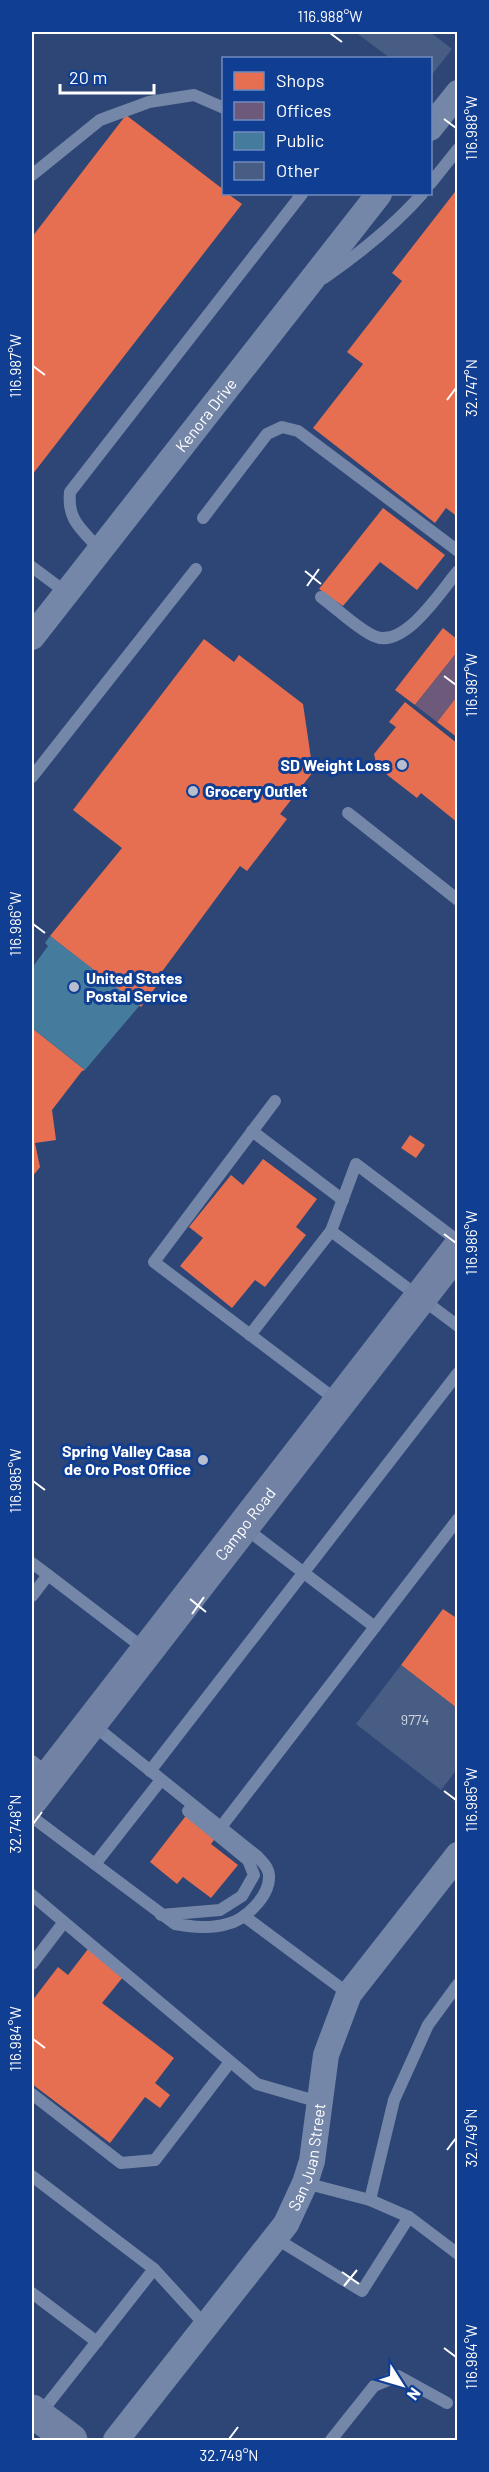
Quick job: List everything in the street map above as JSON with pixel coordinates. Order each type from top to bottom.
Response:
[{"type":"main road","name":"Campo Road","points":[[38,1779],[90,1723],[458,1249]]},
{"type":"main road","points":[[35,2414],[71,2440]]},
{"type":"street","points":[[432,126],[458,93]]},
{"type":"street","name":"Kenora Drive","points":[[32,638],[378,195]]},
{"type":"street","name":"San Juan Street","points":[[116,2440],[286,2224],[305,2183],[312,2161],[326,2055],[349,1994],[458,1855]]},
{"type":"lane","points":[[32,175],[100,120],[149,102],[194,95],[222,107]]},
{"type":"lane","points":[[432,182],[458,149]]},
{"type":"lane","points":[[100,550],[76,522],[69,508],[70,492],[301,195]]},
{"type":"lane","points":[[301,294],[371,244],[404,215],[421,195]]},
{"type":"lane","points":[[203,518],[267,434],[282,427],[298,431],[458,551]]},
{"type":"lane","points":[[32,567],[67,592]]},
{"type":"lane","points":[[32,777],[196,569]]},
{"type":"lane","points":[[321,597],[374,636],[389,639],[410,628],[458,572]]},
{"type":"lane","points":[[348,813],[458,900]]},
{"type":"lane","points":[[275,1101],[154,1262],[339,1402]]},
{"type":"lane","points":[[252,1131],[343,1200]]},
{"type":"lane","points":[[250,1335],[331,1231],[356,1164],[458,1242]]},
{"type":"lane","points":[[331,1231],[458,1326]]},
{"type":"lane","points":[[150,1771],[458,1373]]},
{"type":"lane","points":[[221,1827],[458,1519]]},
{"type":"lane","points":[[243,1526],[375,1627]]},
{"type":"lane","points":[[32,1563],[147,1651]]},
{"type":"lane","points":[[32,1596],[48,1575]]},
{"type":"lane","points":[[90,1723],[150,1771],[159,1783],[248,1860],[254,1875],[242,1896],[220,1910],[161,1915]]},
{"type":"lane","points":[[32,1817],[175,1924],[205,1928],[229,1924],[244,1916],[267,1889],[270,1876],[267,1867],[221,1827],[159,1783]]},
{"type":"lane","points":[[94,1864],[159,1783]]},
{"type":"lane","points":[[32,1895],[257,2084],[320,2102]]},
{"type":"lane","points":[[244,1916],[349,1994]]},
{"type":"lane","points":[[32,1964],[64,1922]]},
{"type":"lane","points":[[370,2200],[394,2100],[428,2025],[458,1984]]},
{"type":"lane","points":[[32,2094],[121,2163],[155,2160],[230,2062]]},
{"type":"lane","points":[[33,2178],[154,2269],[206,2326]]},
{"type":"lane","points":[[305,2183],[370,2200],[409,2217],[458,2254]]},
{"type":"lane","points":[[275,2238],[362,2291],[409,2217]]},
{"type":"lane","points":[[35,2414],[97,2342],[154,2269]]},
{"type":"lane","points":[[32,2293],[97,2342]]},
{"type":"lane","points":[[332,2440],[374,2386],[398,2376],[447,2403]]},
{"type":"building: Shops","points":[[126,115],[222,188],[222,195],[229,195],[242,204],[32,475],[32,237]]},
{"type":"building: Shops","points":[[458,188],[458,517],[446,508],[435,523],[313,428],[363,364],[347,352],[402,281],[392,273]]},
{"type":"building: Shops","points":[[383,508],[445,555],[417,590],[380,562],[343,606],[319,589]]},
{"type":"building: Shops","points":[[443,628],[458,640],[458,651],[415,705],[395,690]]},
{"type":"building: Shops","name":"Grocery Outlet","points":[[204,639],[234,662],[239,655],[303,704],[313,772],[280,814],[287,819],[247,871],[240,866],[158,977],[161,980],[141,1007],[50,936],[122,848],[73,810]]},
{"type":"building: Shops","points":[[458,695],[458,738],[437,722]]},
{"type":"building: Shops","points":[[405,702],[458,744],[458,823],[421,793],[417,798],[377,767],[374,754],[396,727],[389,722]]},
{"type":"building: Shops","points":[[32,1028],[85,1070],[52,1110],[56,1140],[35,1143],[40,1167],[32,1177]]},
{"type":"building: Shops","points":[[410,1135],[425,1145],[416,1158],[401,1148]]},
{"type":"building: Shops","points":[[263,1159],[317,1199],[296,1227],[306,1235],[265,1287],[255,1280],[232,1308],[180,1266],[203,1238],[189,1227],[231,1175],[243,1185]]},
{"type":"building: Shops","points":[[443,1609],[458,1619],[458,1709],[401,1665]]},
{"type":"building: Shops","points":[[188,1813],[217,1836],[211,1844],[238,1865],[211,1898],[183,1877],[177,1884],[150,1862]]},
{"type":"building: Shops","points":[[88,1949],[123,1977],[102,2003],[174,2058],[155,2083],[170,2095],[160,2108],[145,2097],[110,2143],[32,2084],[32,2001],[58,1967],[68,1975]]},
{"type":"building: Offices","points":[[458,651],[458,695],[437,722],[415,705]]},
{"type":"building: Public","name":"United States Postal Service","points":[[50,936],[140,1005],[85,1070],[32,1028],[32,968],[48,946],[45,943]]},
{"type":"building: Other","points":[[355,32],[430,32],[452,49],[432,74],[432,57],[389,57]]},
{"type":"building: Other","points":[[401,1665],[458,1709],[458,1768],[441,1790],[356,1724]]},
{"type":"place","name":"SD Weight Loss","points":[[402,765]]},
{"type":"place","name":"Grocery Outlet","points":[[193,791]]},
{"type":"place","name":"United States Postal Service","points":[[74,987]]},
{"type":"place","name":"Spring Valley Casa de Oro Post Office","points":[[203,1460]]}]
